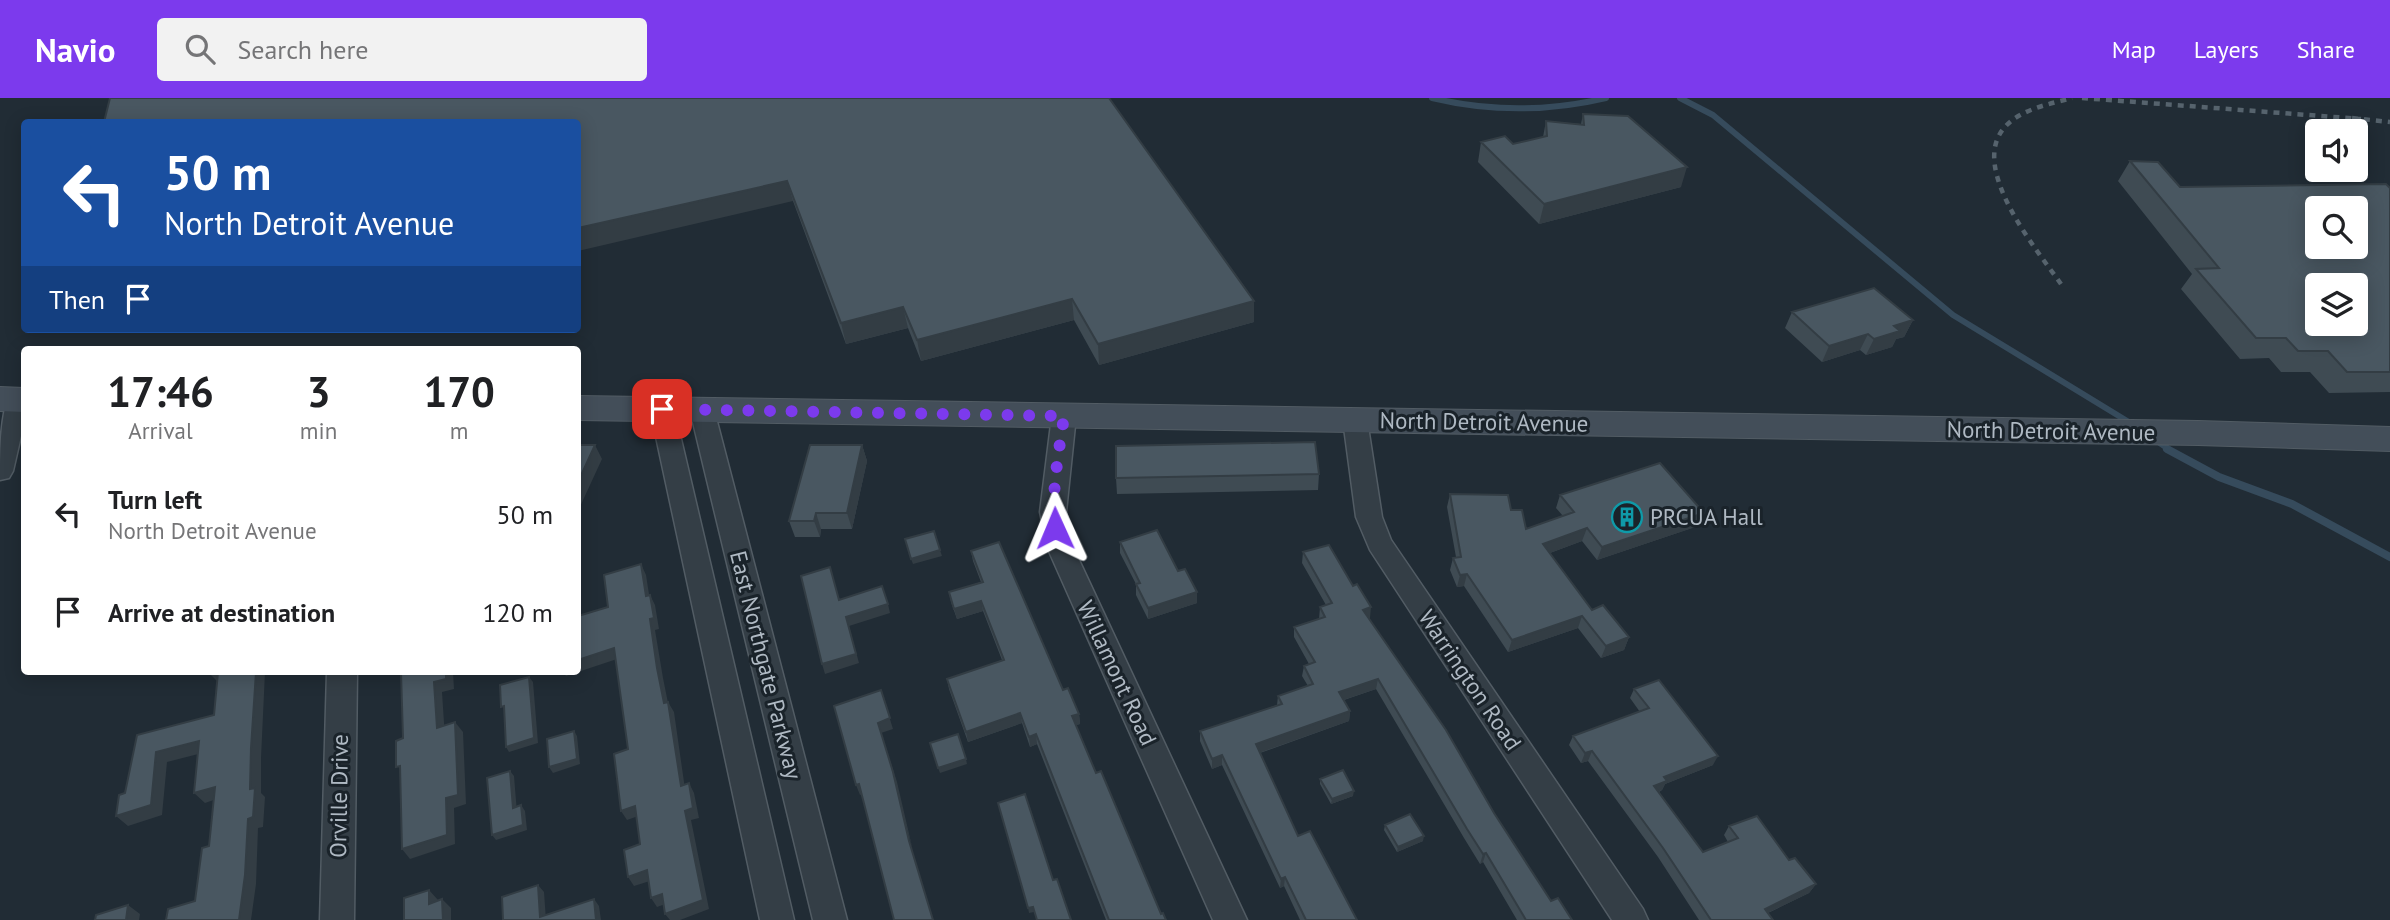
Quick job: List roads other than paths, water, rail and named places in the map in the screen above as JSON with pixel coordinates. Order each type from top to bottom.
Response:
[{"type":"main road","name":"North Detroit Avenue","points":[[581,408],[2090,431],[2390,439]]},
{"type":"street","points":[[0,471],[14,400]]},
{"type":"street","name":"East Northgate Parkway","points":[[662,409],[777,920]]},
{"type":"street","name":"East Northgate Parkway","points":[[702,410],[824,918]]},
{"type":"street","name":"Willamont Road","points":[[1064,416],[1053,512],[1060,547],[1230,920]]},
{"type":"street","name":"Warrington Road","points":[[1355,420],[1369,517],[1379,543],[1631,920]]},
{"type":"street","name":"Orville Drive","points":[[337,920],[342,675]]},
{"type":"waterway","points":[[1432,98],[1497,108],[1541,108],[1606,98]]},
{"type":"waterway","points":[[1680,98],[1713,115],[1953,315],[2132,424]]},
{"type":"waterway","points":[[2154,439],[2170,450]]},
{"type":"waterway","points":[[2167,449],[2219,477],[2292,504],[2390,557]]},
{"type":"railway","points":[[2061,284],[2010,209],[1995,165],[1995,145],[2004,128],[2018,116],[2072,98]]},
{"type":"railway","points":[[2082,98],[2361,119]]},
{"type":"railway","points":[[2352,118],[2390,122]]},
{"type":"place","name":"PRCUA Hall","points":[[1627,517]]}]
